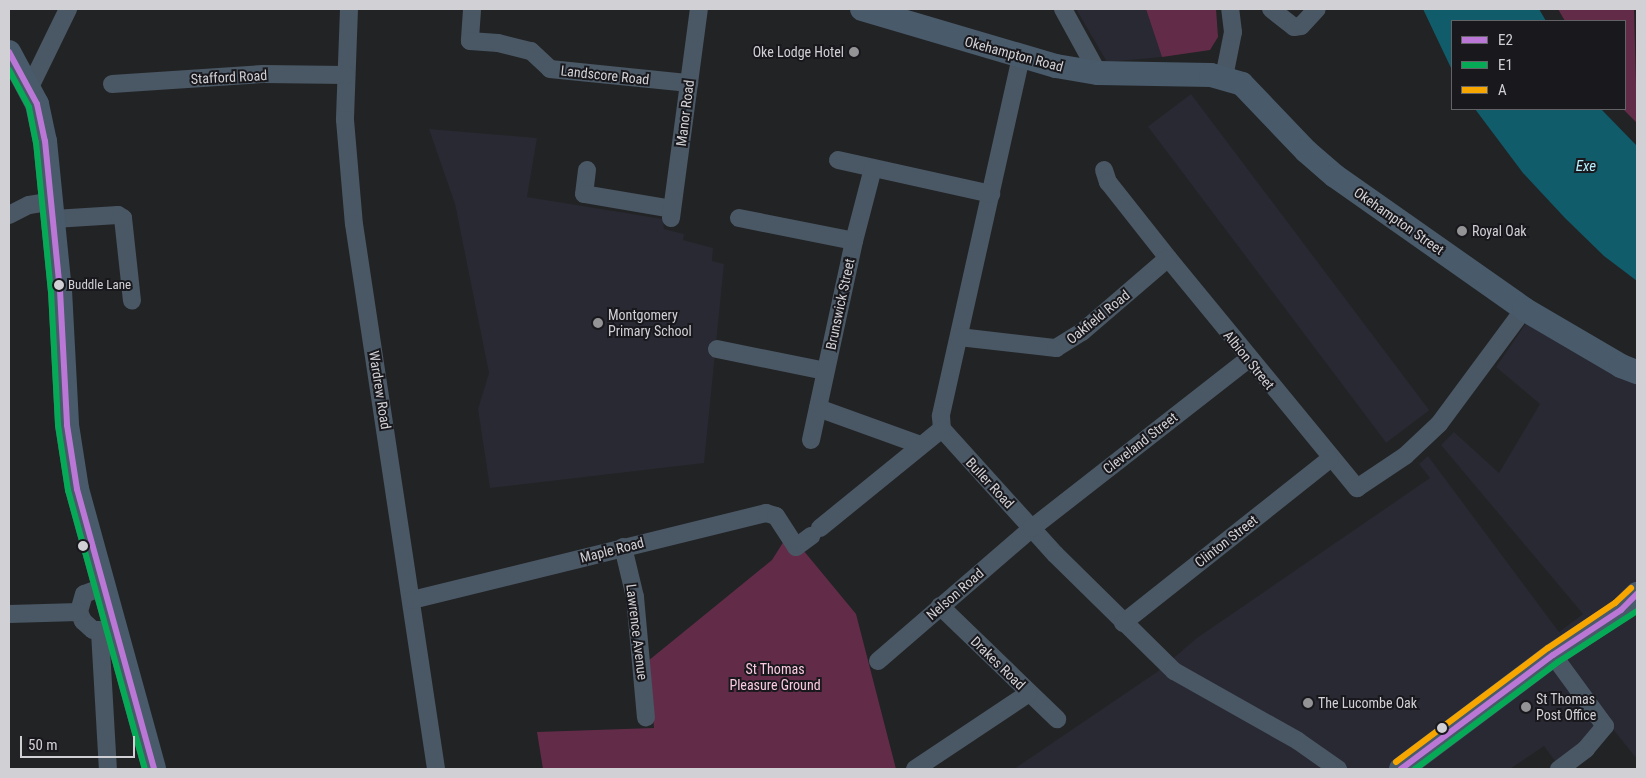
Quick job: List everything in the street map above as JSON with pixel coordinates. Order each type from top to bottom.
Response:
[{"type":"street","points":[[30,87],[68,9]]},
{"type":"street","name":"Wardrew Road","points":[[349,9],[346,74],[347,146],[354,224],[436,769]]},
{"type":"street","name":"Manor Road","points":[[587,170],[584,194],[672,214],[698,9]]},
{"type":"street","name":"Okehampton Road","points":[[862,9],[1020,57],[1098,73],[1170,74]]},
{"type":"street","points":[[1062,9],[1098,73]]},
{"type":"street","points":[[1224,77],[1233,32],[1230,9]]},
{"type":"street","points":[[1270,9],[1294,27],[1301,26],[1317,9]]},
{"type":"street","name":"Landscore Road","points":[[472,10],[470,41],[498,43],[531,51],[550,69],[689,83]]},
{"type":"street","points":[[9,52],[30,87],[40,111],[53,210],[69,443],[77,488],[106,586],[109,630],[108,769]]},
{"type":"street","points":[[818,408],[921,445],[942,429],[941,416],[1020,57]]},
{"type":"street","name":"Stafford Road","points":[[112,84],[263,74],[346,74]]},
{"type":"street","name":"Okehampton Street","points":[[1170,74],[1224,77],[1242,84],[1306,151],[1335,176],[1524,309],[1621,366],[1637,372]]},
{"type":"street","points":[[838,160],[990,194]]},
{"type":"street","name":"Brunswick Street","points":[[811,440],[854,241],[873,168]]},
{"type":"street","name":"Albion Street","points":[[1104,170],[1108,182],[1248,359],[1353,486],[1359,488],[1404,456],[1413,445],[1440,424],[1524,309]]},
{"type":"street","points":[[9,216],[29,205],[53,210],[118,215],[123,218],[132,301]]},
{"type":"street","points":[[739,218],[854,241]]},
{"type":"street","name":"Oakfield Road","points":[[959,337],[1056,348],[1082,332],[1168,258]]},
{"type":"street","points":[[717,349],[825,371]]},
{"type":"street","name":"Cleveland Street","points":[[1032,528],[1248,359]]},
{"type":"street","name":"Buller Road","points":[[942,429],[1032,528],[1123,623],[1174,671],[1306,746],[1338,769]]},
{"type":"street","name":"Maple Road","points":[[412,600],[623,547],[772,513],[796,548],[921,445]]},
{"type":"street","name":"Clinton Street","points":[[1123,623],[1330,459]]},
{"type":"street","name":"Nelson Road","points":[[878,661],[1032,528]]},
{"type":"street","name":"Lawrence Avenue","points":[[623,547],[635,597],[646,717]]},
{"type":"street","points":[[106,586],[84,594],[79,612],[86,626],[109,630]]},
{"type":"street","points":[[1401,769],[1553,655],[1635,599]]},
{"type":"street","name":"Drakes Road","points":[[940,606],[1057,719]]},
{"type":"street","points":[[9,614],[79,612]]},
{"type":"street","points":[[109,630],[154,769]]},
{"type":"street","points":[[1553,655],[1604,726],[1586,749],[1559,769]]},
{"type":"street","points":[[915,769],[1029,693]]},
{"type":"shaded area","points":[[1076,9],[1146,9],[1162,57],[1107,62]]},
{"type":"shaded area","points":[[1191,94],[1429,410],[1386,443],[1148,126]]},
{"type":"shaded area","name":"Montgomery Primary School","points":[[429,129],[537,138],[527,197],[663,219],[664,229],[684,234],[683,240],[713,248],[712,261],[724,264],[704,463],[490,488],[478,409],[489,373],[455,204]]},
{"type":"shaded area","points":[[1531,316],[1637,380],[1637,759],[1612,728],[1558,765],[1544,746],[1510,769],[1014,769],[1157,672],[1197,638],[1430,478],[1419,464],[1428,456],[1559,632],[1583,614],[1441,445],[1454,432],[1499,473],[1540,404],[1496,367]]},
{"type":"green space","points":[[1146,9],[1216,9],[1218,37],[1210,50],[1162,57]]},
{"type":"green space","points":[[1558,9],[1634,9],[1637,123],[1624,110],[1626,110],[1626,20],[1564,20]]},
{"type":"green space","name":"St Thomas Pleasure Ground","points":[[789,533],[856,614],[896,769],[543,769],[537,732],[654,728],[648,661],[772,560]]},
{"type":"water","points":[[1423,9],[1539,9],[1545,20],[1451,20],[1451,68]]},
{"type":"water","name":"Exe","points":[[1476,110],[1602,110],[1637,146],[1637,281],[1604,256],[1523,173]]},
{"type":"transit line","name":"E2","points":[[9,52],[37,104],[45,141],[60,290],[67,425],[77,489],[154,769]]},
{"type":"transit line","name":"E1","points":[[9,70],[29,107],[36,142],[51,291],[58,425],[68,490],[145,769]]},
{"type":"transit line","name":"A","points":[[1396,762],[1548,648],[1615,603],[1631,588]]},
{"type":"transit line","name":"E2","points":[[1401,769],[1553,655],[1621,610],[1637,594]]},
{"type":"transit line","name":"E1","points":[[1415,769],[1558,662],[1637,611]]},
{"type":"place","name":"Oke Lodge Hotel","points":[[854,52]]},
{"type":"place","name":"Royal Oak","points":[[1462,231]]},
{"type":"place","name":"Buddle Lane","points":[[59,285]]},
{"type":"place","name":"Montgomery Primary School","points":[[598,323]]},
{"type":"place","name":"The Lucombe Oak","points":[[1308,703]]},
{"type":"place","name":"St Thomas Post Office","points":[[1526,707]]}]
